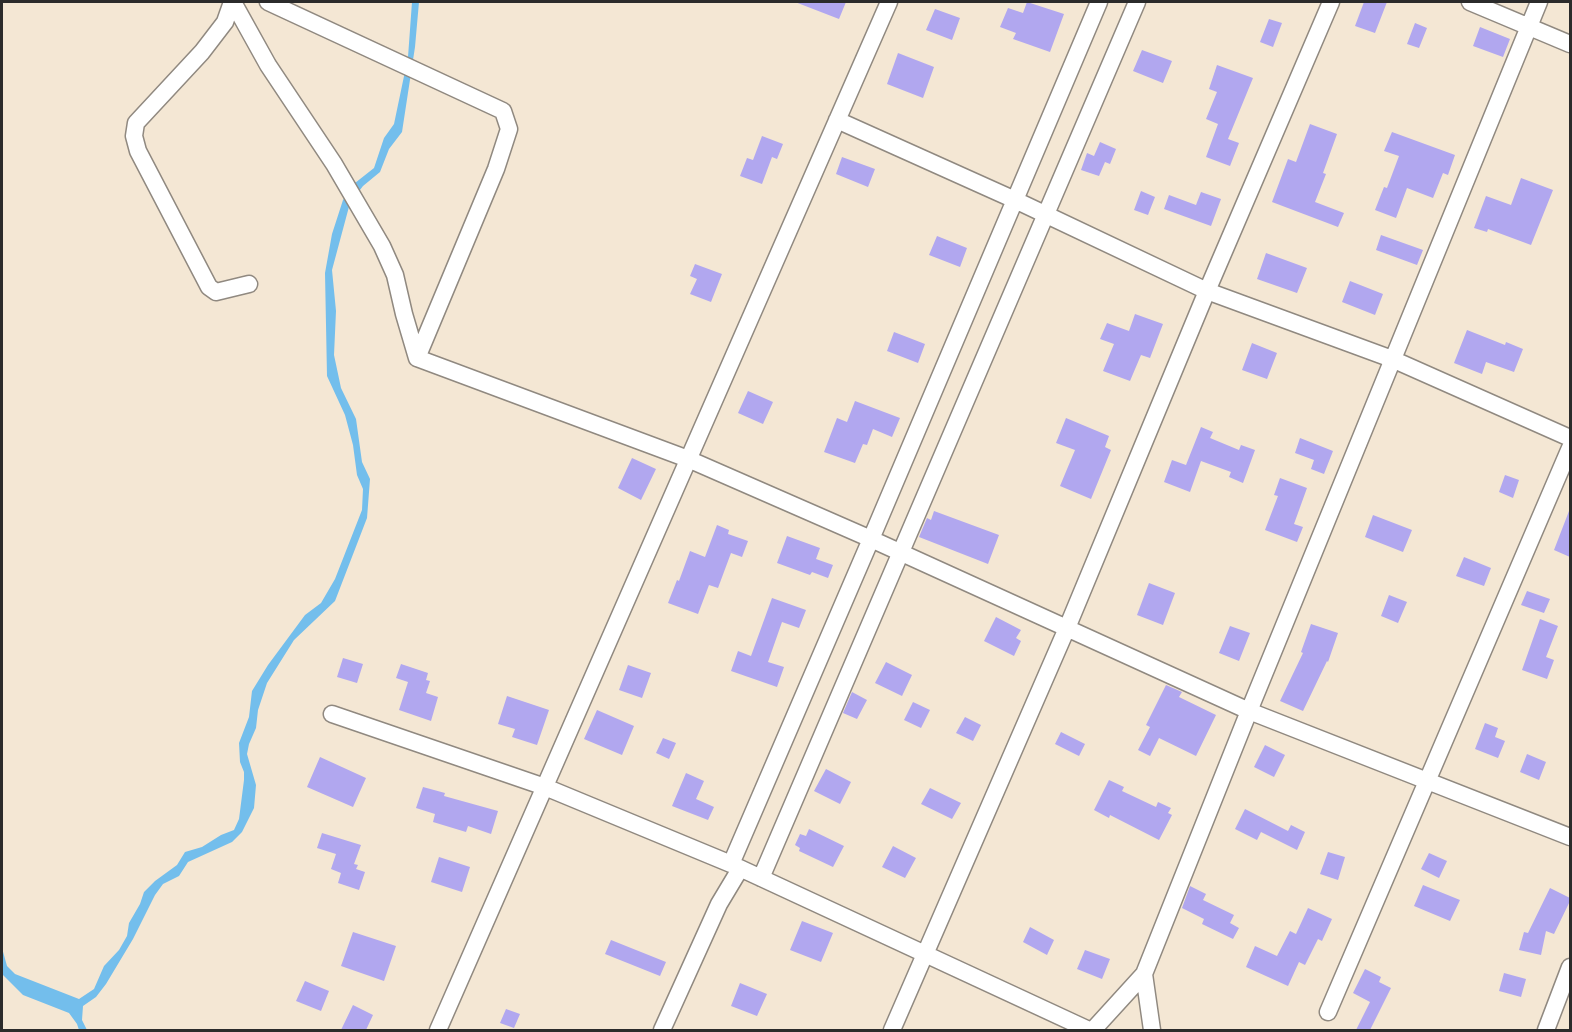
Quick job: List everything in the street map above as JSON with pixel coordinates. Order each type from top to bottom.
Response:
[{"type":"street","points":[[233,2],[225,22],[202,52],[136,123],[134,136],[138,151],[209,287],[216,292],[249,284]]},
{"type":"street","points":[[233,2],[268,65],[334,164],[382,246],[396,275],[404,314],[417,358]]},
{"type":"street","points":[[267,2],[503,111],[509,129],[496,169],[417,358]]},
{"type":"street","points":[[438,1030],[889,2]]},
{"type":"street","points":[[662,1030],[735,867],[1099,2]]},
{"type":"street","points":[[761,878],[1137,2]]},
{"type":"street","points":[[892,1030],[1067,628],[1207,291],[1331,2]]},
{"type":"street","points":[[1470,2],[1570,44]]},
{"type":"street","points":[[332,714],[544,787],[761,878],[923,955],[1091,1030],[1144,975],[1527,26],[1539,2]]},
{"type":"street","points":[[837,120],[1047,214],[1207,291],[1392,359],[1570,438]]},
{"type":"street","points":[[417,358],[688,459],[872,539],[1249,711],[1570,837]]},
{"type":"street","points":[[1328,1012],[1570,448]]},
{"type":"street","points":[[1546,1030],[1570,967]]},
{"type":"street","points":[[1144,975],[1152,1030]]},
{"type":"water","points":[[412,2],[419,2],[415,47],[402,132],[389,149],[380,172],[363,186],[350,203],[332,270],[336,311],[334,355],[341,388],[356,419],[362,462],[370,479],[367,518],[335,601],[294,640],[267,683],[247,754],[256,785],[254,808],[242,832],[232,842],[188,862],[179,876],[163,884],[106,984],[96,997],[83,1006],[82,1020],[87,1030],[79,1030],[69,1013],[23,995],[2,974],[2,948],[7,966],[15,974],[79,999],[94,989],[104,966],[119,950],[127,936],[129,923],[144,892],[177,865],[185,852],[202,847],[234,830],[239,819],[244,780],[239,743],[249,717],[252,691],[305,615],[321,603],[335,579],[362,510],[363,489],[357,475],[353,445],[345,415],[327,376],[325,273],[332,234],[343,200],[355,183],[374,168],[384,138],[394,124],[408,57]]},
{"type":"building","points":[[795,2],[846,2],[839,19]]},
{"type":"building","points":[[1027,2],[1064,14],[1050,52],[1013,39],[1016,33],[1000,27],[1008,8],[1023,13]]},
{"type":"building","points":[[1364,2],[1387,2],[1375,33],[1355,26]]},
{"type":"building","points":[[935,9],[960,18],[952,40],[926,30]]},
{"type":"building","points":[[1269,19],[1282,23],[1273,47],[1260,42]]},
{"type":"building","points":[[1415,23],[1427,28],[1419,48],[1407,44]]},
{"type":"building","points":[[1480,27],[1510,39],[1503,57],[1473,46]]},
{"type":"building","points":[[1142,50],[1172,61],[1163,83],[1133,71]]},
{"type":"building","points":[[898,53],[934,67],[923,98],[887,84]]},
{"type":"building","points":[[1217,65],[1253,78],[1228,139],[1239,143],[1230,166],[1206,157],[1218,124],[1206,119],[1217,92],[1209,89]]},
{"type":"building","points":[[1310,124],[1337,134],[1323,173],[1326,174],[1315,202],[1344,213],[1338,227],[1272,202],[1288,159],[1296,162]]},
{"type":"building","points":[[1392,132],[1455,155],[1448,175],[1443,173],[1433,198],[1407,188],[1396,218],[1375,210],[1384,187],[1387,188],[1399,156],[1384,151]]},
{"type":"building","points":[[762,136],[783,144],[777,159],[772,157],[762,184],[740,176],[747,158],[753,160]]},
{"type":"building","points":[[1100,142],[1116,149],[1110,164],[1105,162],[1099,176],[1081,170],[1087,153],[1094,156]]},
{"type":"building","points":[[842,157],[875,169],[868,187],[836,174]]},
{"type":"building","points":[[1521,178],[1553,190],[1531,245],[1488,229],[1487,232],[1474,228],[1486,196],[1511,205]]},
{"type":"building","points":[[1141,191],[1155,197],[1148,215],[1134,210]]},
{"type":"building","points":[[1201,192],[1221,199],[1211,226],[1164,209],[1169,195],[1196,205]]},
{"type":"building","points":[[1381,235],[1423,250],[1417,265],[1376,250]]},
{"type":"building","points":[[937,236],[967,248],[960,267],[929,255]]},
{"type":"building","points":[[1266,253],[1307,268],[1297,293],[1257,279]]},
{"type":"building","points":[[695,264],[722,274],[711,302],[690,294],[697,279],[690,276]]},
{"type":"building","points":[[1350,281],[1383,294],[1375,315],[1342,302]]},
{"type":"building","points":[[1135,314],[1163,324],[1150,358],[1141,355],[1130,381],[1103,371],[1114,344],[1100,339],[1107,323],[1129,331]]},
{"type":"building","points":[[1467,330],[1505,345],[1506,342],[1523,349],[1514,372],[1486,362],[1482,374],[1454,363]]},
{"type":"building","points":[[894,332],[925,344],[918,363],[887,351]]},
{"type":"building","points":[[1252,343],[1277,353],[1267,379],[1242,370]]},
{"type":"building","points":[[748,391],[773,402],[763,424],[738,413]]},
{"type":"building","points":[[855,401],[900,418],[892,437],[873,429],[867,445],[863,444],[855,463],[824,452],[837,418],[847,422]]},
{"type":"building","points":[[1066,418],[1109,436],[1105,447],[1111,450],[1091,499],[1060,486],[1075,450],[1056,443]]},
{"type":"building","points":[[1201,427],[1213,432],[1210,438],[1239,450],[1241,445],[1255,450],[1243,483],[1229,477],[1231,472],[1201,461],[1190,492],[1164,482],[1172,460],[1186,465]]},
{"type":"building","points":[[1300,438],[1333,451],[1324,474],[1311,469],[1314,460],[1295,453]]},
{"type":"building","points":[[632,458],[656,469],[641,500],[618,488]]},
{"type":"building","points":[[1505,475],[1519,480],[1513,498],[1499,492]]},
{"type":"building","points":[[1280,478],[1307,488],[1294,524],[1303,527],[1297,542],[1265,530],[1278,496],[1274,495]]},
{"type":"building","points":[[934,511],[999,535],[988,564],[919,537],[927,518],[931,520]]},
{"type":"building","points":[[1570,511],[1570,557],[1554,550]]},
{"type":"building","points":[[1373,515],[1412,530],[1403,552],[1365,537]]},
{"type":"building","points":[[717,525],[729,530],[728,534],[748,541],[742,557],[731,553],[718,588],[709,585],[698,614],[668,603],[690,551],[705,557]]},
{"type":"building","points":[[787,536],[820,548],[816,559],[833,565],[828,578],[812,572],[810,575],[777,563]]},
{"type":"building","points":[[1464,557],[1491,568],[1484,586],[1456,576]]},
{"type":"building","points":[[1149,583],[1175,593],[1163,625],[1137,615]]},
{"type":"building","points":[[1527,591],[1550,599],[1544,613],[1521,605]]},
{"type":"building","points":[[1389,595],[1407,602],[1398,623],[1381,616]]},
{"type":"building","points":[[772,598],[806,610],[799,628],[782,622],[768,662],[784,667],[777,687],[731,671],[738,651],[751,656]]},
{"type":"building","points":[[996,617],[1021,630],[1016,638],[1021,641],[1014,656],[984,641]]},
{"type":"building","points":[[1540,619],[1558,626],[1546,657],[1554,660],[1547,679],[1522,670]]},
{"type":"building","points":[[1311,624],[1338,633],[1328,662],[1303,711],[1280,701],[1303,653],[1301,652]]},
{"type":"building","points":[[1230,626],[1250,633],[1239,661],[1219,653]]},
{"type":"building","points":[[343,658],[363,664],[357,683],[337,677]]},
{"type":"building","points":[[886,662],[912,675],[902,696],[875,683]]},
{"type":"building","points":[[401,664],[428,673],[426,680],[430,681],[426,693],[438,697],[431,721],[399,710],[408,682],[396,678]]},
{"type":"building","points":[[628,665],[651,673],[642,698],[619,690]]},
{"type":"building","points":[[1166,685],[1182,692],[1179,697],[1216,715],[1196,756],[1159,738],[1150,756],[1138,750],[1150,727],[1146,725]]},
{"type":"building","points":[[852,692],[867,700],[857,719],[843,713]]},
{"type":"building","points":[[507,696],[549,710],[537,745],[512,737],[515,729],[498,724]]},
{"type":"building","points":[[913,702],[930,710],[921,728],[904,720]]},
{"type":"building","points":[[597,710],[634,726],[622,755],[584,739]]},
{"type":"building","points":[[965,717],[981,725],[973,741],[956,733]]},
{"type":"building","points":[[1485,723],[1498,728],[1495,737],[1505,741],[1498,758],[1475,749]]},
{"type":"building","points":[[1061,732],[1085,744],[1079,756],[1055,744]]},
{"type":"building","points":[[663,738],[676,743],[669,759],[656,753]]},
{"type":"building","points":[[1265,745],[1285,755],[1274,777],[1254,767]]},
{"type":"building","points":[[1527,754],[1546,762],[1539,780],[1520,772]]},
{"type":"building","points":[[320,757],[366,778],[353,807],[307,787]]},
{"type":"building","points":[[826,769],[851,782],[840,804],[814,791]]},
{"type":"building","points":[[686,773],[704,781],[696,799],[714,807],[708,820],[672,806]]},
{"type":"building","points":[[1109,780],[1124,787],[1122,791],[1156,807],[1158,802],[1171,808],[1168,813],[1172,815],[1159,840],[1110,815],[1109,818],[1094,810]]},
{"type":"building","points":[[423,787],[445,793],[444,796],[498,811],[491,834],[468,826],[466,832],[433,822],[435,814],[416,808]]},
{"type":"building","points":[[930,788],[961,803],[952,819],[921,804]]},
{"type":"building","points":[[1245,809],[1288,831],[1291,825],[1305,832],[1297,850],[1261,832],[1257,840],[1235,829]]},
{"type":"building","points":[[809,829],[844,846],[833,867],[799,851],[800,848],[795,845],[800,834],[806,836]]},
{"type":"building","points":[[322,833],[361,845],[354,864],[358,865],[356,869],[365,872],[359,890],[338,883],[341,873],[331,869],[336,854],[317,848]]},
{"type":"building","points":[[893,846],[916,858],[905,878],[882,867]]},
{"type":"building","points":[[1328,852],[1345,857],[1338,880],[1320,874]]},
{"type":"building","points":[[1429,853],[1447,861],[1439,878],[1421,869]]},
{"type":"building","points":[[439,857],[470,867],[462,892],[431,882]]},
{"type":"building","points":[[1423,885],[1460,900],[1450,921],[1414,906]]},
{"type":"building","points":[[1190,886],[1206,894],[1203,900],[1234,915],[1230,923],[1239,928],[1233,939],[1202,924],[1204,919],[1182,908]]},
{"type":"building","points":[[1550,888],[1570,898],[1554,934],[1546,931],[1541,955],[1519,950],[1524,932],[1528,933]]},
{"type":"building","points":[[1308,908],[1332,919],[1322,941],[1318,939],[1305,965],[1299,962],[1288,986],[1246,967],[1255,946],[1277,956],[1290,931],[1296,934]]},
{"type":"building","points":[[802,921],[833,933],[821,962],[790,950]]},
{"type":"building","points":[[1030,927],[1054,940],[1047,955],[1023,942]]},
{"type":"building","points":[[353,932],[396,946],[384,981],[341,966]]},
{"type":"building","points":[[611,940],[666,962],[660,976],[605,954]]},
{"type":"building","points":[[1085,950],[1110,959],[1102,979],[1077,969]]},
{"type":"building","points":[[1365,969],[1381,977],[1379,982],[1391,988],[1370,1030],[1356,1030],[1370,1002],[1353,993]]},
{"type":"building","points":[[1504,973],[1526,979],[1521,997],[1499,991]]},
{"type":"building","points":[[305,981],[329,991],[321,1011],[296,1001]]},
{"type":"building","points":[[740,983],[767,994],[757,1016],[731,1006]]},
{"type":"building","points":[[353,1005],[373,1015],[366,1030],[341,1030]]},
{"type":"building","points":[[506,1009],[520,1014],[514,1028],[500,1023]]}]
